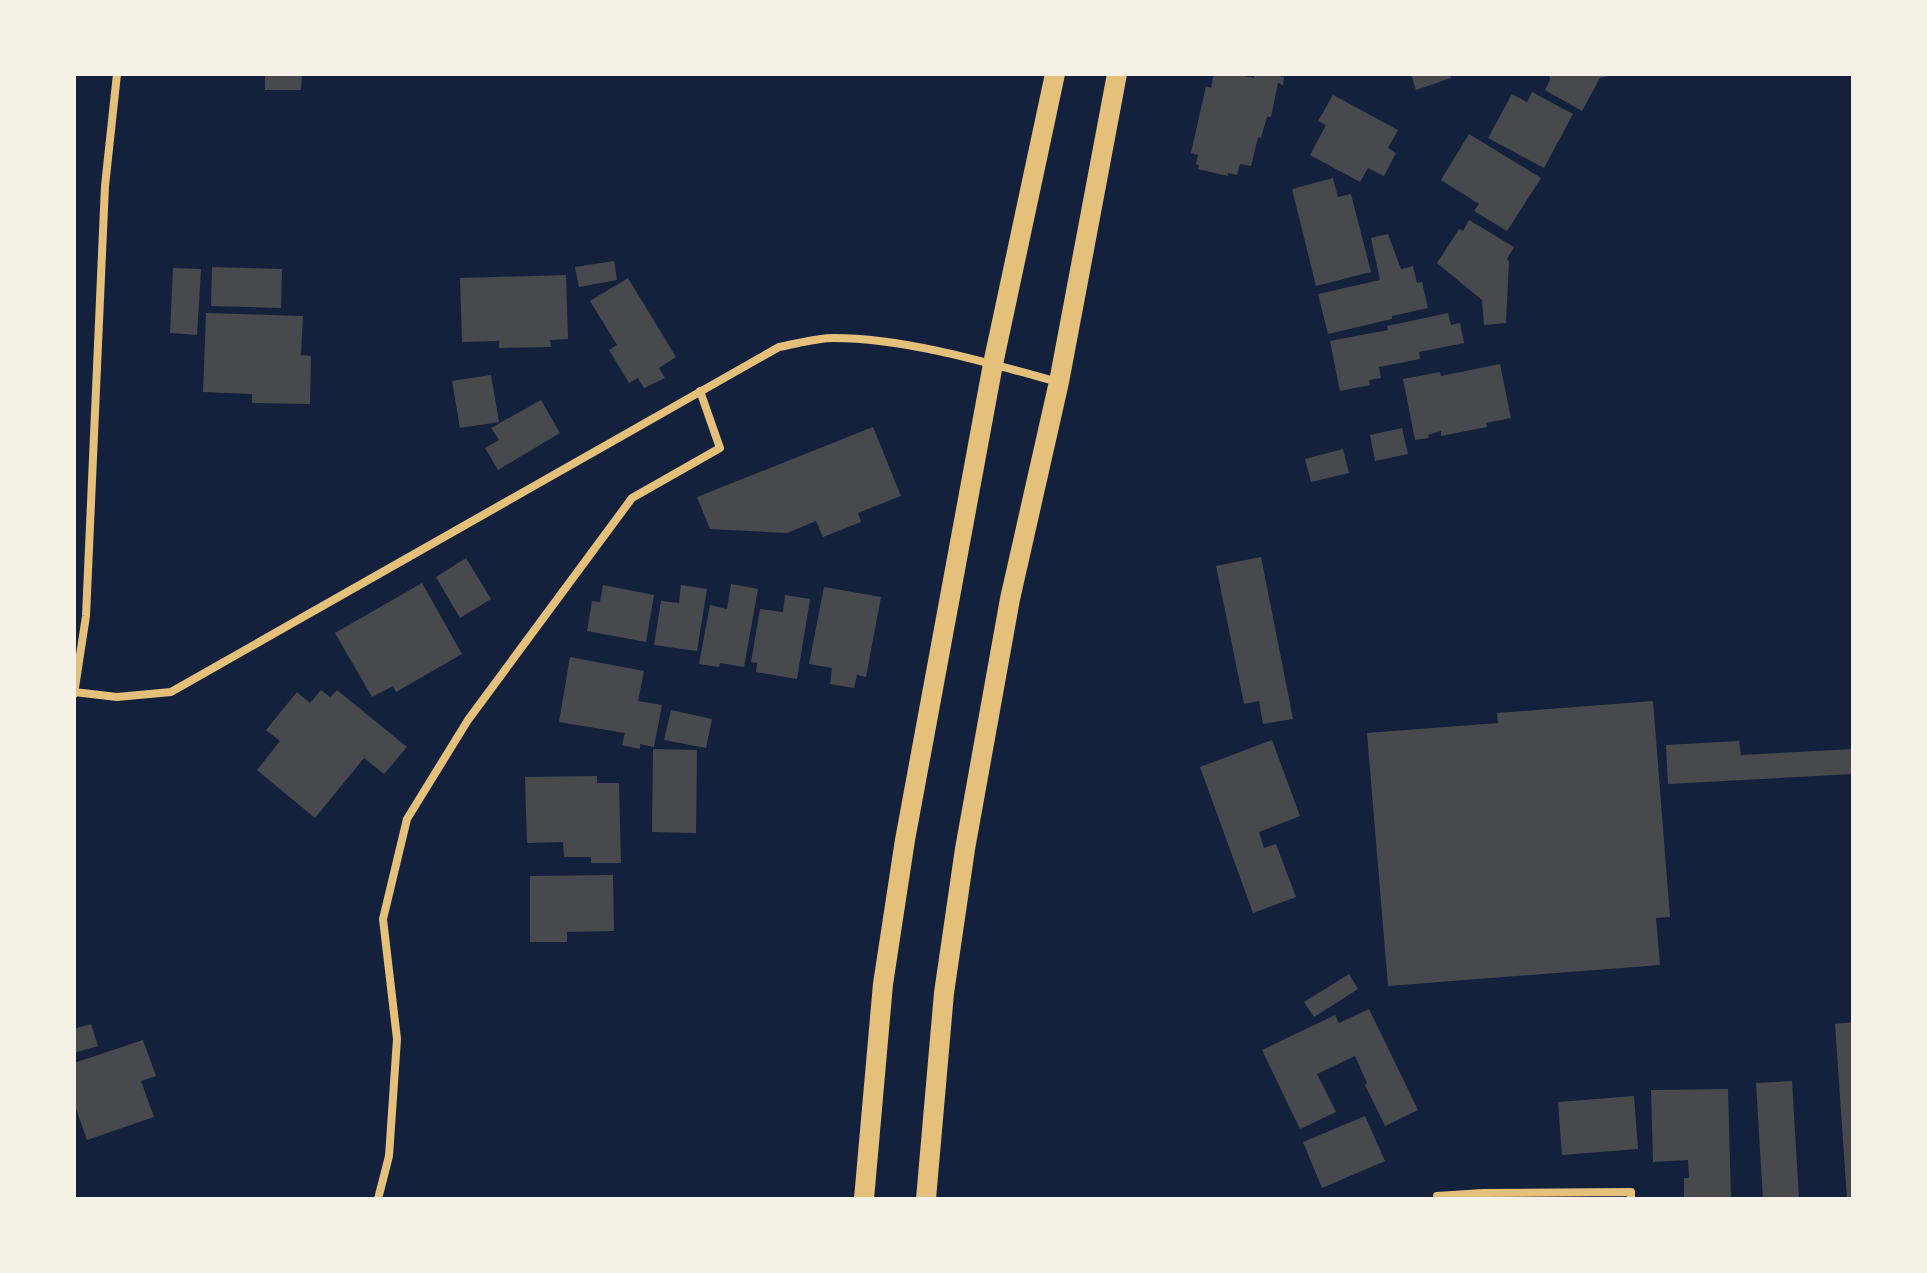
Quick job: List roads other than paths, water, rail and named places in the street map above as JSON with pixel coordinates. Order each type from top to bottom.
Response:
[{"type":"main road","points":[[864,1199],[883,984],[905,840],[993,364],[1055,74]]},
{"type":"main road","points":[[926,1199],[944,993],[965,849],[1010,599],[1059,382],[1117,74]]},
{"type":"street","points":[[117,74],[105,186],[86,616],[75,693],[117,697],[171,692],[779,347],[832,338],[903,345],[1059,382]]},
{"type":"street","points":[[378,1199],[389,1156],[397,1039],[383,919],[407,819],[468,720],[632,498],[720,448],[700,391]]},
{"type":"street","points":[[1437,1196],[1631,1192],[1631,1199]]}]
